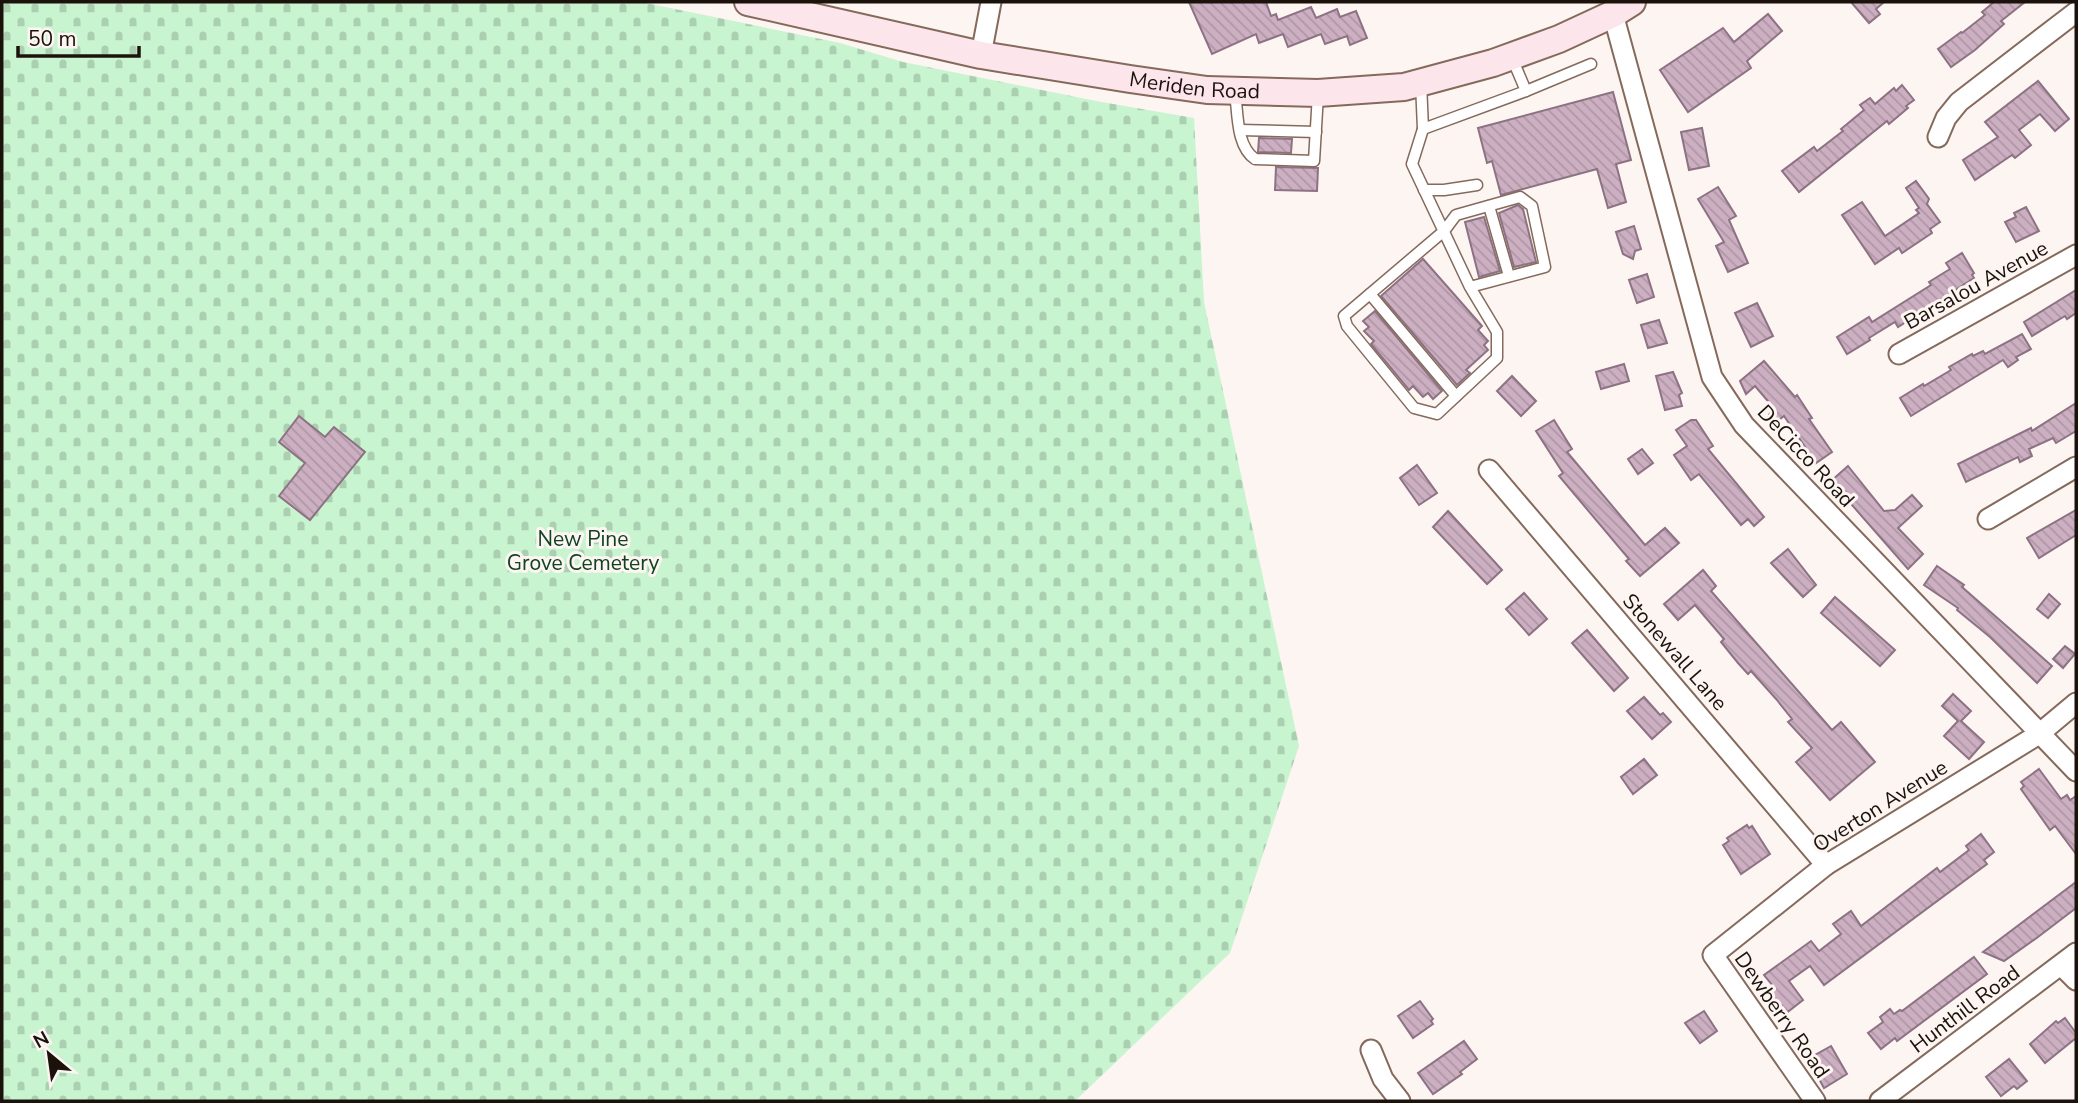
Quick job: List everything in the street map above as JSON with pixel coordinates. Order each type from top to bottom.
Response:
[{"type":"main road","name":"Meriden Road","points":[[761,3],[981,55],[1207,90],[1318,93],[1373,91],[1421,82],[1559,39],[1623,8]]},
{"type":"street","points":[[981,55],[991,2]]},
{"type":"street","name":"DeCicco Road","points":[[1623,8],[1712,377],[1744,425],[2076,771]]},
{"type":"street","points":[[1938,138],[1946,118],[1959,102],[2076,12]]},
{"type":"street","name":"Barsalou Avenue","points":[[1899,354],[2076,255]]},
{"type":"street","points":[[1988,519],[2076,467]]},
{"type":"street","name":"Stonewall Lane","points":[[1489,470],[1826,864]]},
{"type":"street","name":"Overton Avenue","points":[[1713,955],[1826,864],[2039,734],[2076,703]]},
{"type":"street","name":"Dewberry Road","points":[[1713,955],[1815,1101]]},
{"type":"street","points":[[2068,959],[2076,980]]},
{"type":"street","name":"Hunthill Road","points":[[1880,1101],[2068,959]]},
{"type":"street","points":[[1371,1050],[1384,1079],[1400,1101]]},
{"type":"lane","points":[[1511,56],[1526,91]]},
{"type":"lane","points":[[1423,129],[1591,64]]},
{"type":"lane","points":[[1421,82],[1423,129],[1412,164],[1424,190],[1444,231],[1471,286],[1497,332],[1497,358],[1437,414],[1414,408],[1347,326],[1344,316],[1444,231],[1456,215],[1520,197],[1532,206],[1545,267],[1471,286]]},
{"type":"lane","points":[[1235,91],[1240,130],[1249,155],[1255,159],[1314,161],[1318,93]]},
{"type":"lane","points":[[1240,130],[1315,132]]},
{"type":"lane","points":[[1424,190],[1478,185]]},
{"type":"lane","points":[[1489,206],[1509,276]]},
{"type":"lane","points":[[1370,294],[1456,396]]},
{"type":"green space","name":"New Pine Grove Cemetery","points":[[2,2],[641,2],[840,43],[903,62],[1194,118],[1204,302],[1299,746],[1230,953],[1075,1101],[2,1101]]},
{"type":"building","points":[[1189,2],[1266,2],[1271,16],[1276,14],[1278,20],[1311,7],[1316,18],[1337,9],[1340,17],[1356,11],[1367,38],[1350,45],[1347,36],[1325,44],[1321,34],[1288,47],[1283,34],[1259,43],[1256,34],[1212,54]]},
{"type":"building","points":[[1851,2],[1884,2],[1876,9],[1880,14],[1869,23]]},
{"type":"building","points":[[1994,2],[2025,2],[2001,21],[2004,24],[1975,50],[1951,67],[1938,49],[1985,15],[1982,12]]},
{"type":"building","points":[[1768,14],[1782,31],[1747,61],[1751,68],[1688,112],[1660,70],[1723,28],[1734,42]]},
{"type":"building","points":[[2038,81],[2069,119],[2055,131],[2040,114],[2019,130],[2031,145],[2015,158],[2012,155],[1975,180],[1963,160],[1998,137],[1985,122]]},
{"type":"building","points":[[1902,85],[1914,100],[1906,106],[1908,108],[1889,124],[1887,121],[1799,192],[1782,171],[1814,147],[1817,151],[1843,131],[1841,129],[1864,110],[1860,105],[1870,98],[1875,104],[1894,88],[1896,91]]},
{"type":"building","points":[[1613,92],[1631,160],[1616,164],[1626,202],[1608,208],[1597,169],[1501,195],[1492,161],[1487,163],[1478,128]]},
{"type":"building","points":[[1702,128],[1709,166],[1689,170],[1681,132]]},
{"type":"building","points":[[1259,138],[1292,139],[1291,153],[1258,152]]},
{"type":"building","points":[[1276,167],[1318,168],[1317,191],[1275,190]]},
{"type":"building","points":[[1916,181],[1929,199],[1927,204],[1940,222],[1930,229],[1932,233],[1902,253],[1899,248],[1875,264],[1842,215],[1862,202],[1885,236],[1919,213],[1916,210],[1919,208],[1906,188]]},
{"type":"building","points":[[1718,187],[1736,216],[1729,220],[1748,263],[1728,272],[1716,246],[1724,242],[1698,199]]},
{"type":"building","points":[[1518,205],[1523,209],[1536,262],[1514,267],[1499,213]]},
{"type":"building","points":[[2026,207],[2039,231],[2016,242],[2005,222],[2016,217],[2014,213]]},
{"type":"building","points":[[1484,217],[1500,271],[1479,277],[1465,222]]},
{"type":"building","points":[[1634,226],[1641,249],[1635,251],[1633,259],[1623,254],[1616,232]]},
{"type":"building","points":[[1962,253],[1974,273],[1974,278],[1898,327],[1895,322],[1847,354],[1837,337],[1869,317],[1872,322],[1931,285],[1929,282],[1950,269],[1946,263]]},
{"type":"building","points":[[1423,259],[1482,326],[1478,330],[1488,341],[1484,345],[1488,350],[1466,370],[1470,373],[1457,385],[1381,296]]},
{"type":"building","points":[[1647,274],[1654,297],[1637,303],[1629,280]]},
{"type":"building","points":[[2076,290],[2076,313],[2067,319],[2065,316],[2032,336],[2024,322]]},
{"type":"building","points":[[1757,303],[1773,336],[1751,347],[1735,313]]},
{"type":"building","points":[[1375,311],[1442,391],[1433,399],[1428,393],[1423,397],[1413,386],[1409,390],[1371,344],[1374,341],[1364,331],[1369,327],[1363,321]]},
{"type":"building","points":[[1659,320],[1667,343],[1648,348],[1641,325]]},
{"type":"building","points":[[2022,334],[2031,349],[2016,357],[2018,360],[2008,367],[2003,360],[1911,416],[1900,398],[1951,370],[1949,367],[1972,354],[1973,356],[1983,351],[1985,354]]},
{"type":"building","points":[[1764,361],[1795,397],[1797,395],[1812,418],[1809,419],[1832,452],[1816,463],[1784,416],[1775,423],[1769,415],[1773,407],[1755,386],[1746,394],[1740,381]]},
{"type":"building","points":[[1624,364],[1629,381],[1601,389],[1596,372]]},
{"type":"building","points":[[1673,372],[1682,393],[1679,395],[1682,406],[1665,410],[1656,376]]},
{"type":"building","points":[[1512,376],[1536,401],[1521,416],[1497,391]]},
{"type":"building","points":[[2076,403],[2076,431],[2056,443],[2053,438],[2029,449],[2032,456],[2020,462],[2018,457],[1966,482],[1958,464],[2031,428],[2032,431]]},
{"type":"building","points":[[299,416],[325,437],[334,427],[365,452],[310,520],[279,496],[305,463],[279,442]]},
{"type":"building","points":[[1554,420],[1572,449],[1567,452],[1645,545],[1665,528],[1679,543],[1640,576],[1626,561],[1629,559],[1559,476],[1563,473],[1536,431]]},
{"type":"building","points":[[1691,420],[1696,420],[1713,446],[1708,449],[1764,517],[1754,526],[1748,519],[1741,525],[1699,474],[1691,480],[1674,455],[1687,446],[1676,430]]},
{"type":"building","points":[[1642,449],[1653,463],[1638,474],[1628,459]]},
{"type":"building","points":[[1417,465],[1437,493],[1419,505],[1400,478]]},
{"type":"building","points":[[1848,466],[1884,511],[1895,510],[1912,495],[1922,506],[1898,528],[1923,554],[1908,569],[1831,481]]},
{"type":"building","points":[[2076,510],[2076,535],[2039,558],[2027,538]]},
{"type":"building","points":[[1448,511],[1502,570],[1487,584],[1433,527]]},
{"type":"building","points":[[1788,549],[1816,585],[1803,597],[1771,563]]},
{"type":"building","points":[[1937,566],[1964,585],[1962,587],[2052,666],[2037,683],[1990,637],[1957,610],[1958,608],[1924,585]]},
{"type":"building","points":[[1703,570],[1716,586],[1711,591],[1832,730],[1841,722],[1875,762],[1830,800],[1796,762],[1812,748],[1788,722],[1792,719],[1777,700],[1751,671],[1748,674],[1738,663],[1721,642],[1724,639],[1695,605],[1678,620],[1664,604]]},
{"type":"building","points":[[1524,593],[1547,619],[1529,635],[1506,609]]},
{"type":"building","points":[[2049,594],[2060,604],[2048,618],[2037,609]]},
{"type":"building","points":[[1835,597],[1895,650],[1880,666],[1821,613]]},
{"type":"building","points":[[1587,630],[1628,678],[1614,691],[1572,643]]},
{"type":"building","points":[[2065,646],[2075,654],[2063,668],[2053,659]]},
{"type":"building","points":[[1953,694],[1971,711],[1961,721],[1984,742],[1969,759],[1944,736],[1958,721],[1942,706]]},
{"type":"building","points":[[1644,697],[1660,715],[1663,713],[1671,722],[1652,739],[1627,711]]},
{"type":"building","points":[[1644,759],[1657,775],[1633,794],[1621,777]]},
{"type":"building","points":[[2039,769],[2061,799],[2067,795],[2070,800],[2076,796],[2076,854],[2055,826],[2050,830],[2021,789],[2024,786],[2021,782]]},
{"type":"building","points":[[1747,825],[1749,828],[1752,826],[1770,854],[1741,874],[1723,845],[1729,841],[1727,838]]},
{"type":"building","points":[[1981,834],[1994,852],[1984,860],[1987,864],[1824,985],[1810,966],[1789,981],[1803,1000],[1785,1014],[1767,989],[1772,985],[1764,975],[1811,941],[1819,951],[1841,934],[1833,924],[1851,911],[1861,926],[1937,868],[1940,872],[1969,850],[1966,846]]},
{"type":"building","points":[[2076,882],[2076,908],[2038,937],[2004,961],[1983,952]]},
{"type":"building","points":[[1974,957],[1987,974],[1897,1041],[1895,1038],[1881,1049],[1868,1033],[1883,1022],[1880,1017],[1890,1009],[1894,1014],[1902,1011]]},
{"type":"building","points":[[1420,1001],[1433,1019],[1433,1024],[1413,1038],[1398,1016]]},
{"type":"building","points":[[1704,1011],[1717,1031],[1700,1043],[1685,1023]]},
{"type":"building","points":[[2065,1018],[2076,1033],[2076,1038],[2045,1063],[2030,1044],[2056,1021],[2058,1023]]},
{"type":"building","points":[[1464,1041],[1477,1059],[1460,1072],[1462,1074],[1433,1094],[1418,1073]]},
{"type":"building","points":[[1831,1046],[1847,1074],[1824,1088],[1808,1059]]},
{"type":"building","points":[[2009,1059],[2027,1081],[2017,1089],[2014,1086],[2001,1096],[1986,1077]]}]
